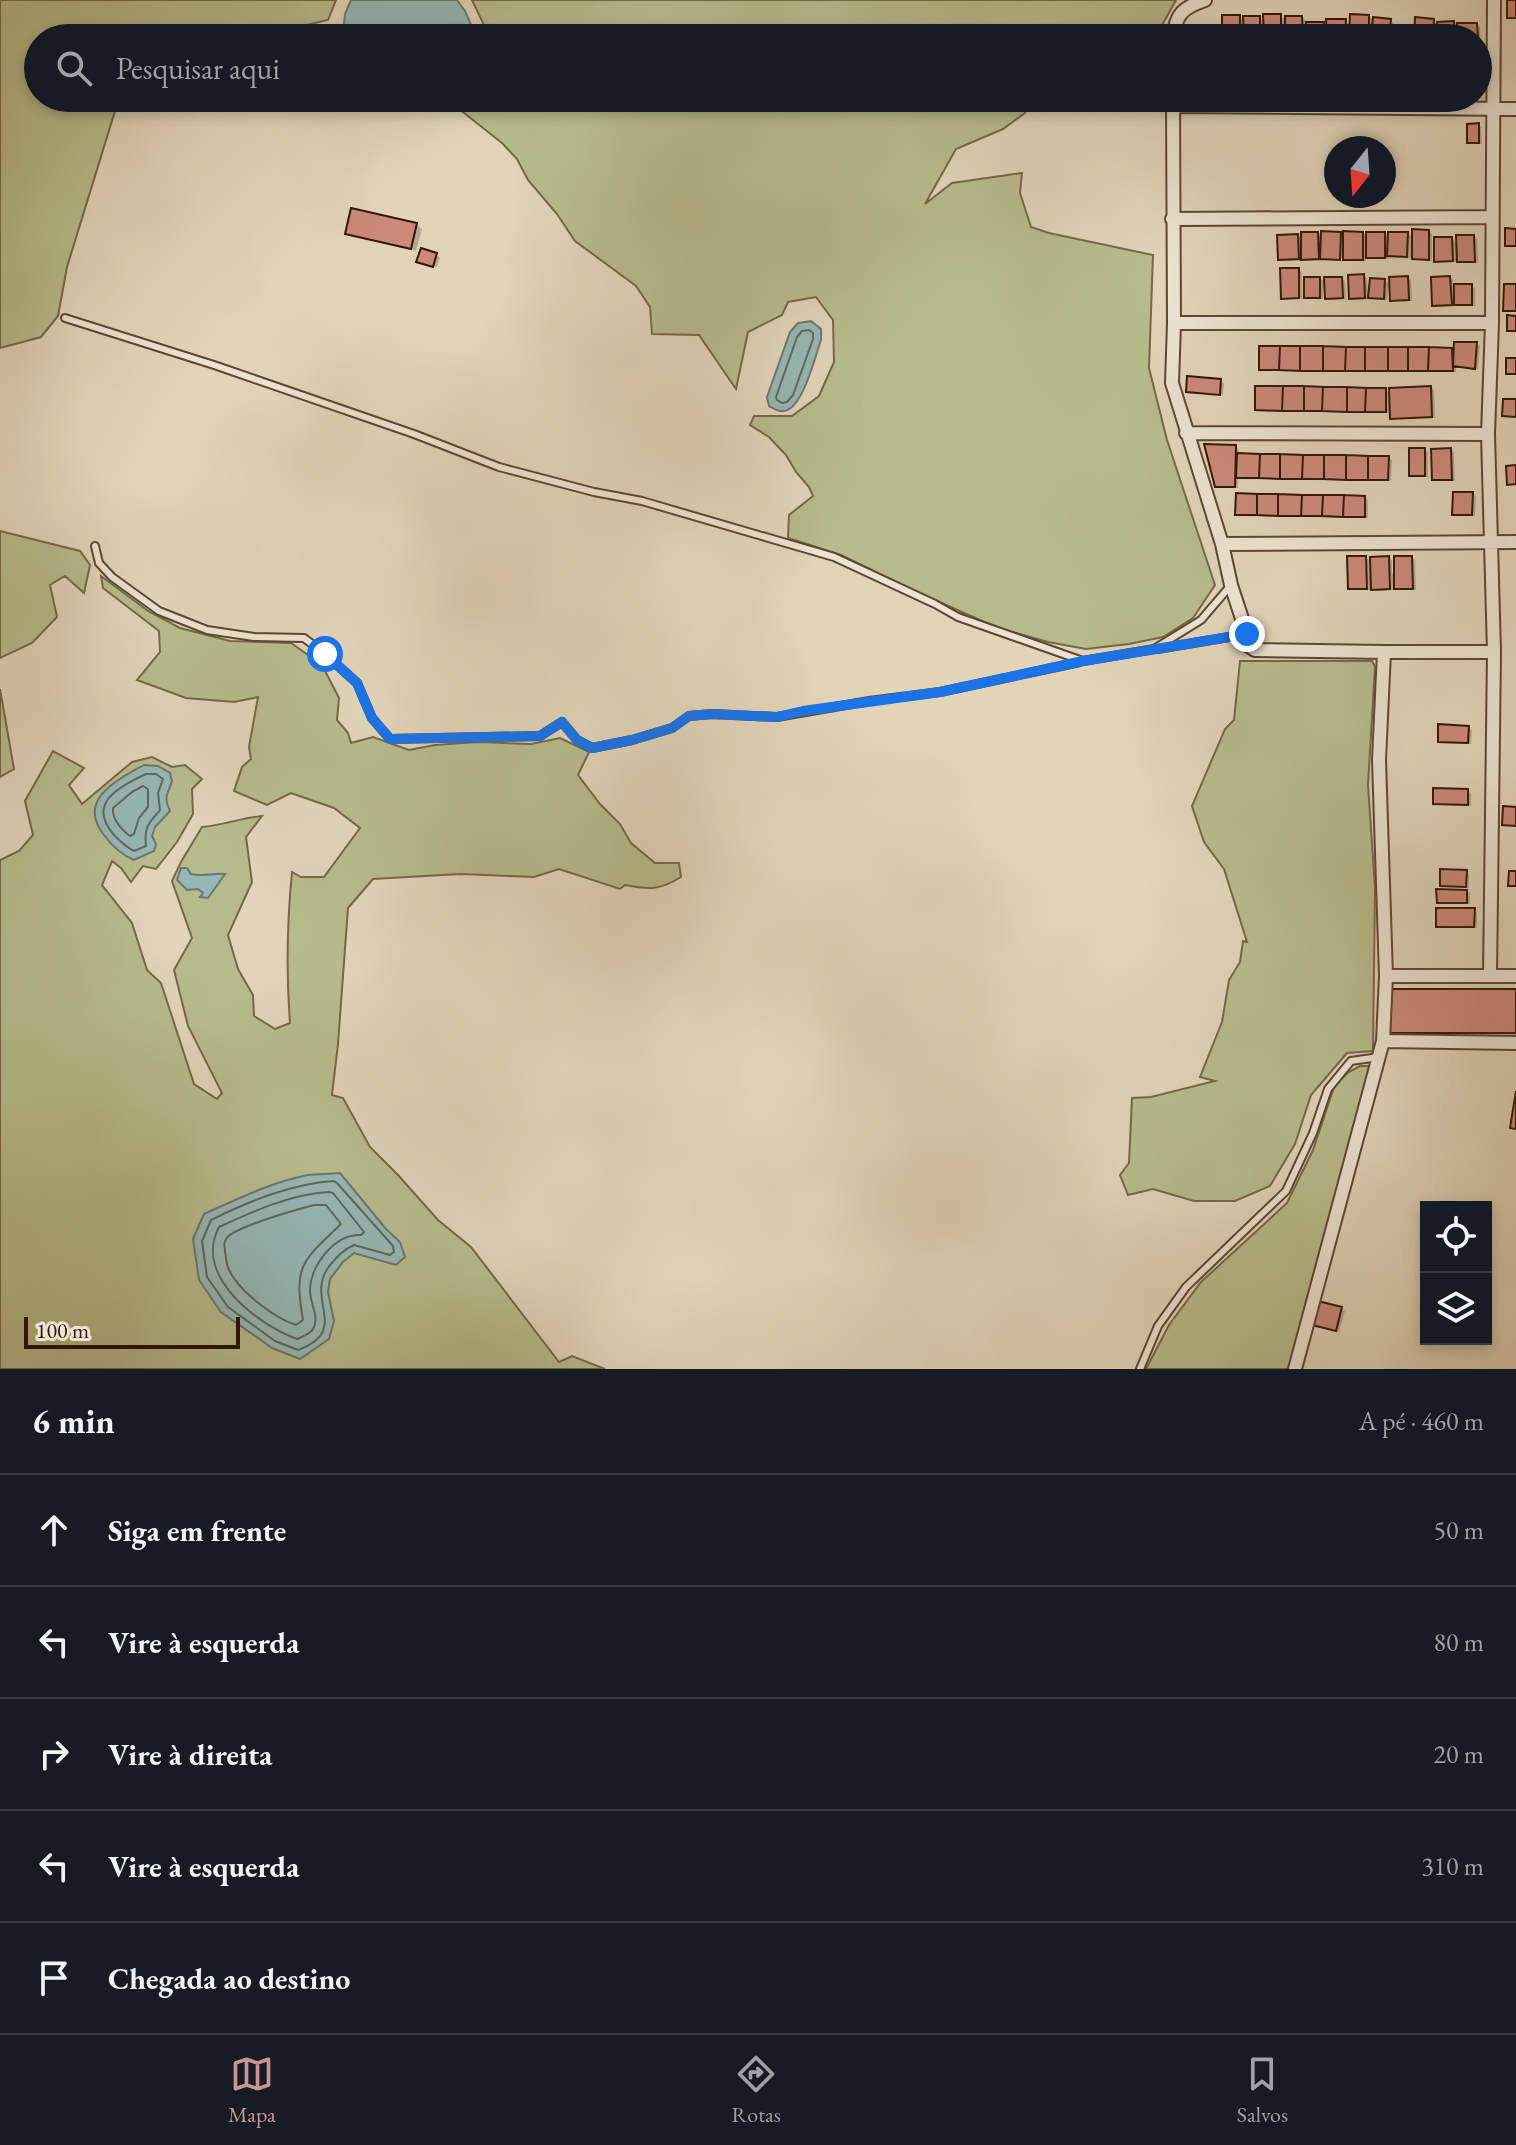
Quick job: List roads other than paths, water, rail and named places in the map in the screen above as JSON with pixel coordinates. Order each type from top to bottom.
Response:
[{"type":"street","points":[[1176,24],[1178,16],[1188,6],[1205,0]]},
{"type":"street","points":[[1490,976],[1494,652],[1488,434],[1492,323],[1494,0]]},
{"type":"street","points":[[1494,109],[1516,109]]},
{"type":"street","points":[[1173,112],[1172,383],[1222,544],[1249,646],[1262,652],[1494,652]]},
{"type":"street","points":[[1172,219],[1492,217]]},
{"type":"street","points":[[1174,323],[1492,323]]},
{"type":"street","points":[[1186,433],[1488,434]]},
{"type":"street","points":[[1222,544],[1516,542]]},
{"type":"street","points":[[1295,1369],[1383,1041],[1386,976],[1379,760],[1384,652]]},
{"type":"street","points":[[1386,976],[1516,976]]},
{"type":"street","points":[[1383,1041],[1516,1043]]},
{"type":"lane","points":[[65,318],[214,365],[414,434],[499,467],[642,501],[834,557],[958,617],[1083,661]]},
{"type":"lane","points":[[95,546],[99,563],[112,577],[159,611],[207,630],[254,637],[304,638],[357,683],[372,718],[390,739],[540,736],[562,722],[577,740],[592,748],[672,728],[689,716],[777,717],[940,692],[1083,661],[1247,634]]},
{"type":"lane","points":[[1154,649],[1201,620],[1231,585]]},
{"type":"lane","points":[[1140,1369],[1158,1326],[1186,1287],[1286,1191],[1313,1133],[1328,1089],[1351,1061],[1379,1057]]},
{"type":"water","points":[[351,0],[457,0],[471,24],[344,24]]},
{"type":"water","points":[[811,321],[821,329],[821,340],[807,383],[789,409],[776,410],[769,406],[767,397],[790,332],[798,323]]},
{"type":"water","points":[[144,765],[158,766],[170,773],[172,781],[167,798],[170,811],[155,827],[152,836],[156,844],[154,851],[134,860],[121,853],[107,839],[97,823],[95,811],[103,792]]},
{"type":"water","points":[[181,868],[187,868],[195,875],[225,874],[208,898],[200,897],[203,893],[198,889],[187,890],[177,880]]},
{"type":"water","points":[[340,1173],[400,1242],[405,1257],[396,1265],[354,1253],[343,1262],[330,1279],[328,1292],[334,1321],[329,1339],[300,1359],[272,1348],[221,1312],[199,1280],[193,1239],[204,1214],[268,1186],[308,1175]]}]
